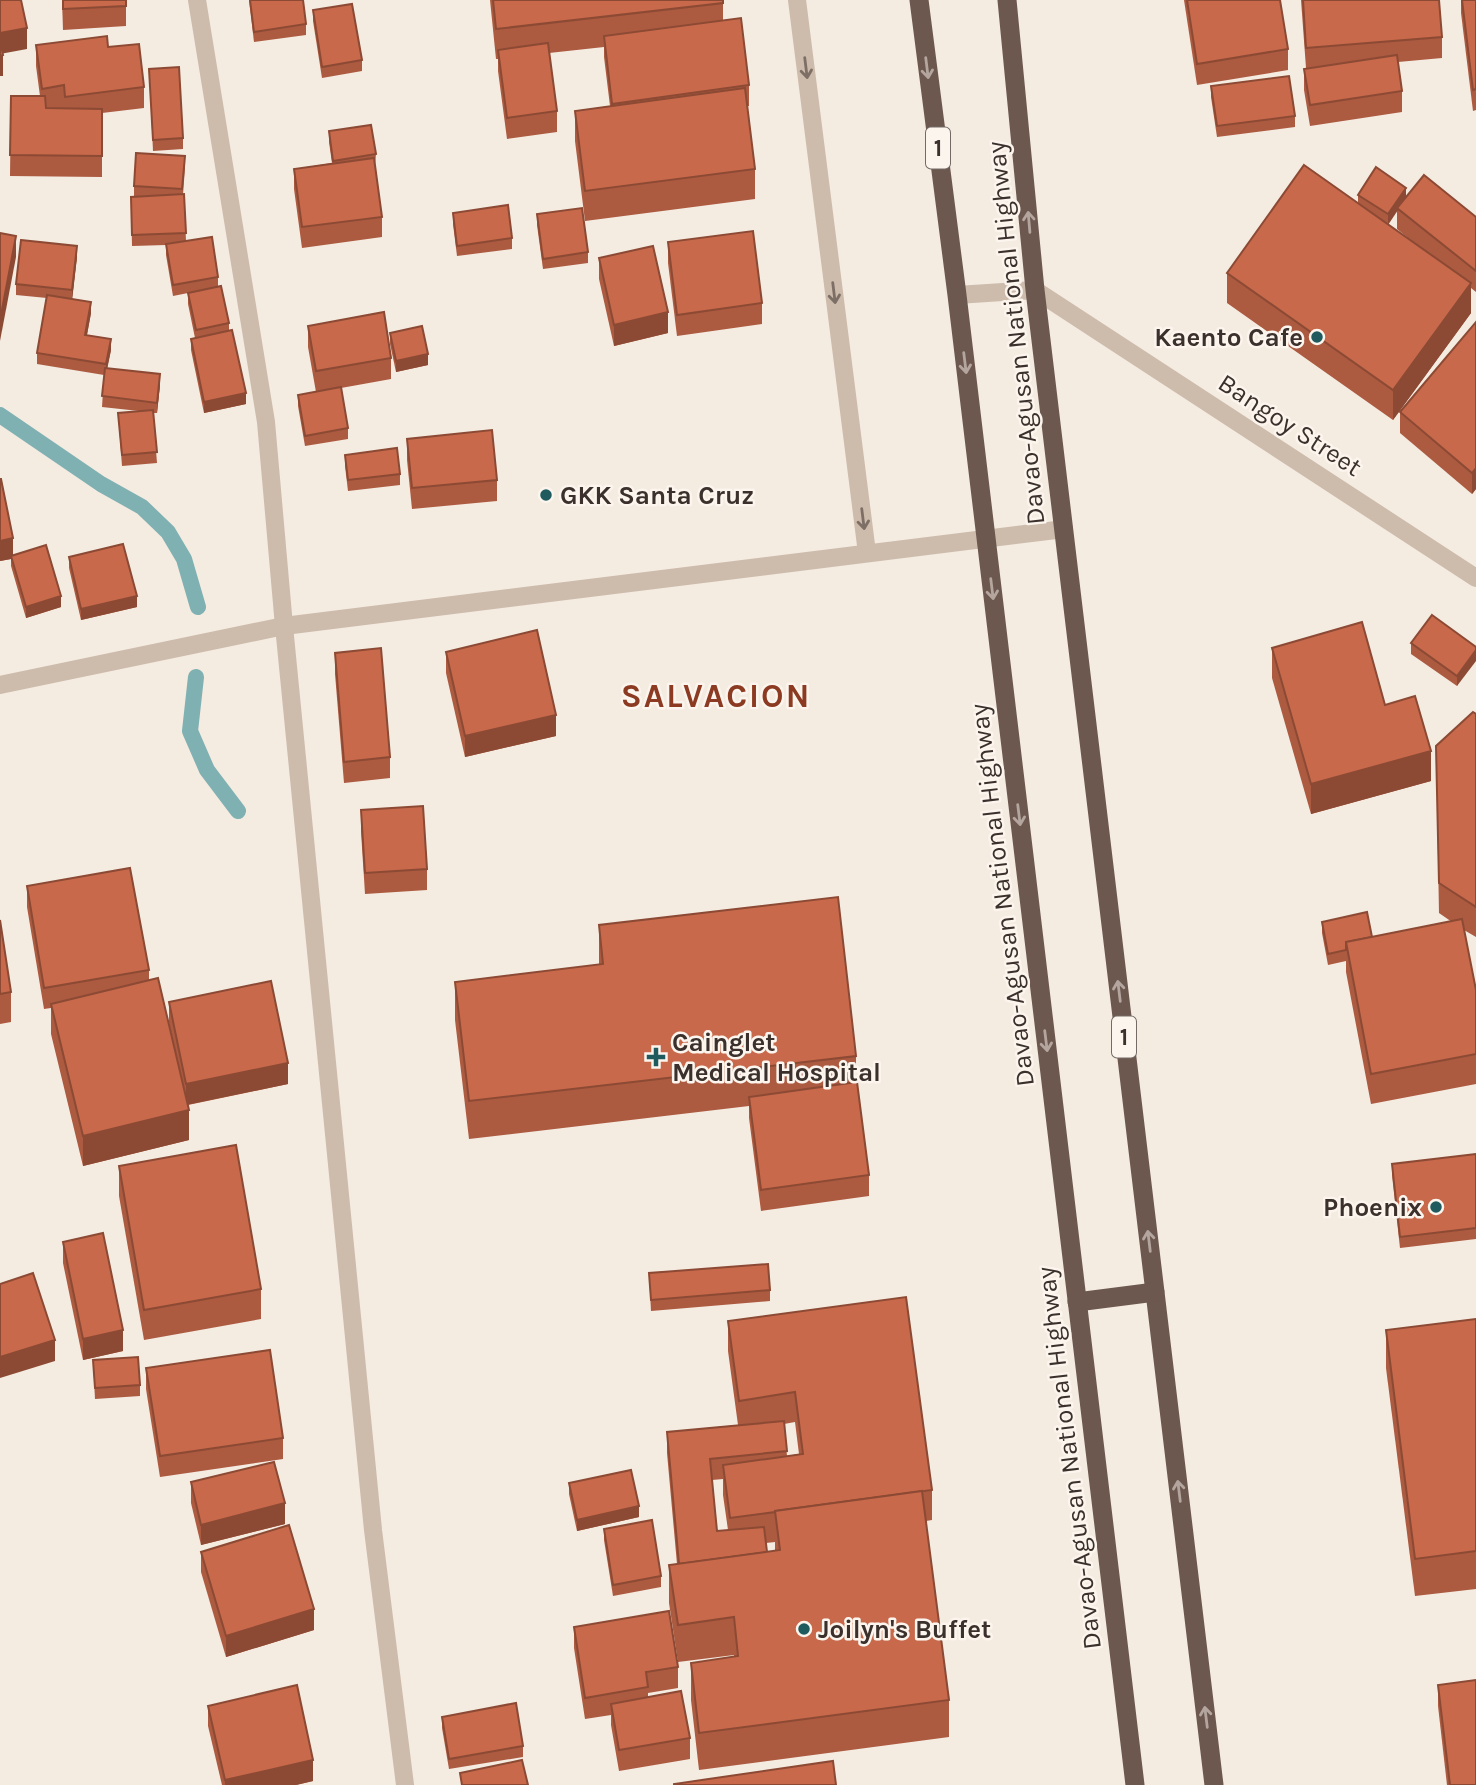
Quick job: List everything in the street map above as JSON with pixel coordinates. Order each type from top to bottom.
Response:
[{"type":"highway","name":"Davao-Agusan National Highway","points":[[919,0],[957,295],[1135,1785]]},
{"type":"highway","name":"Davao-Agusan National Highway","points":[[1007,0],[1035,290],[1214,1785]]},
{"type":"highway","points":[[1077,1302],[1155,1292]]},
{"type":"street","points":[[197,0],[267,422],[284,626],[373,1530],[405,1785]]},
{"type":"street","points":[[797,0],[867,553]]},
{"type":"street","points":[[957,295],[1035,290]]},
{"type":"street","name":"Bangoy Street","points":[[1035,290],[1476,578]]},
{"type":"street","points":[[0,685],[284,626],[1064,529]]},
{"type":"building","points":[[0,0],[21,0],[27,28],[0,33]]},
{"type":"building","points":[[63,0],[126,0],[126,6],[63,9]]},
{"type":"building","points":[[250,0],[303,0],[306,24],[254,32]]},
{"type":"building","points":[[493,0],[723,0],[723,3],[496,29]]},
{"type":"building","points":[[1187,0],[1280,0],[1288,49],[1197,64]]},
{"type":"building","points":[[1303,0],[1439,0],[1442,37],[1306,48]]},
{"type":"building","points":[[1462,0],[1476,0],[1476,89],[1473,90]]},
{"type":"building","points":[[352,4],[362,60],[322,67],[313,10]]},
{"type":"building","points":[[741,18],[749,85],[612,104],[604,36]]},
{"type":"building","points":[[107,36],[108,47],[139,44],[144,87],[65,97],[64,85],[42,89],[36,45]]},
{"type":"building","points":[[548,43],[557,111],[507,118],[498,50]]},
{"type":"building","points":[[1397,55],[1402,91],[1310,105],[1304,69]]},
{"type":"building","points":[[179,67],[183,138],[153,140],[149,69]]},
{"type":"building","points":[[1289,76],[1295,116],[1217,126],[1211,86]]},
{"type":"building","points":[[745,88],[755,169],[585,191],[575,111]]},
{"type":"building","points":[[11,96],[45,96],[46,108],[102,109],[102,156],[10,155]]},
{"type":"building","points":[[371,125],[376,154],[333,161],[329,131]]},
{"type":"building","points":[[136,153],[185,156],[182,189],[134,186]]},
{"type":"building","points":[[374,158],[382,217],[302,227],[294,169]]},
{"type":"building","points":[[1304,165],[1471,283],[1393,390],[1227,273]]},
{"type":"building","points":[[1376,167],[1406,188],[1388,214],[1358,195]]},
{"type":"building","points":[[1424,175],[1476,217],[1476,271],[1397,208]]},
{"type":"building","points":[[184,194],[186,233],[132,235],[131,197]]},
{"type":"building","points":[[508,205],[512,238],[457,246],[453,213]]},
{"type":"building","points":[[582,208],[588,252],[543,259],[537,214]]},
{"type":"building","points":[[753,231],[762,303],[677,315],[668,242]]},
{"type":"building","points":[[0,233],[16,236],[0,320]]},
{"type":"building","points":[[212,237],[218,277],[173,285],[166,244]]},
{"type":"building","points":[[21,240],[77,246],[72,290],[16,284]]},
{"type":"building","points":[[653,246],[668,312],[614,325],[599,258]]},
{"type":"building","points":[[221,286],[229,323],[196,330],[188,293]]},
{"type":"building","points":[[47,295],[91,302],[85,335],[111,339],[106,364],[37,353]]},
{"type":"building","points":[[384,312],[391,358],[316,371],[308,326]]},
{"type":"building","points":[[1476,322],[1476,468],[1472,473],[1400,412]]},
{"type":"building","points":[[422,326],[428,354],[396,361],[390,333]]},
{"type":"building","points":[[232,330],[246,393],[204,402],[191,339]]},
{"type":"building","points":[[105,368],[160,374],[157,403],[102,396]]},
{"type":"building","points":[[341,387],[348,428],[305,436],[298,395]]},
{"type":"building","points":[[153,410],[157,452],[122,455],[118,413]]},
{"type":"building","points":[[492,430],[497,480],[412,488],[407,439]]},
{"type":"building","points":[[397,448],[400,474],[348,480],[345,455]]},
{"type":"building","points":[[0,479],[13,538],[0,541]]},
{"type":"building","points":[[123,544],[137,596],[81,609],[69,557]]},
{"type":"building","points":[[46,545],[61,596],[26,607],[11,556]]},
{"type":"building","points":[[1432,615],[1476,647],[1457,676],[1411,643]]},
{"type":"building","points":[[1362,622],[1385,705],[1415,696],[1431,751],[1311,784],[1272,648]]},
{"type":"building","points":[[537,630],[556,715],[465,736],[446,652]]},
{"type":"building","points":[[381,648],[390,757],[344,762],[335,653]]},
{"type":"building","points":[[1473,712],[1476,714],[1476,907],[1439,883],[1436,746]]},
{"type":"building","points":[[423,806],[427,869],[365,873],[361,810]]},
{"type":"building","points":[[130,868],[149,970],[44,988],[27,886]]},
{"type":"building","name":"Cainglet Medical Hospital","points":[[838,897],[856,1056],[469,1101],[455,982],[603,964],[599,925]]},
{"type":"building","points":[[1367,912],[1372,937],[1346,942],[1346,950],[1328,954],[1322,922]]},
{"type":"building","points":[[1462,919],[1476,990],[1476,1054],[1371,1074],[1346,942]]},
{"type":"building","points":[[0,920],[11,992],[0,994]]},
{"type":"building","points":[[158,978],[189,1110],[83,1136],[51,1004]]},
{"type":"building","points":[[271,981],[288,1063],[186,1084],[169,1002]]},
{"type":"building","points":[[857,1082],[869,1175],[761,1190],[749,1097]]},
{"type":"building","points":[[236,1145],[261,1289],[144,1310],[119,1166]]},
{"type":"building","name":"Phoenix","points":[[1476,1154],[1476,1228],[1400,1237],[1392,1164]]},
{"type":"building","points":[[103,1233],[123,1330],[83,1339],[63,1242]]},
{"type":"building","points":[[768,1264],[770,1290],[651,1300],[649,1273]]},
{"type":"building","points":[[33,1273],[55,1340],[0,1357],[0,1284]]},
{"type":"building","points":[[906,1297],[932,1490],[730,1518],[723,1465],[803,1454],[795,1392],[739,1401],[728,1321]]},
{"type":"building","points":[[1476,1319],[1476,1551],[1415,1559],[1386,1330]]},
{"type":"building","points":[[270,1350],[283,1438],[160,1456],[146,1368]]},
{"type":"building","points":[[138,1357],[140,1385],[95,1388],[93,1360]]},
{"type":"building","points":[[784,1421],[787,1451],[710,1459],[717,1531],[764,1527],[767,1552],[679,1564],[667,1432]]},
{"type":"building","points":[[274,1462],[285,1503],[201,1525],[191,1482]]},
{"type":"building","points":[[631,1470],[639,1506],[577,1520],[569,1483]]},
{"type":"building","name":"Joilyn's Buffet","points":[[922,1491],[949,1700],[699,1733],[691,1663],[738,1656],[734,1617],[678,1625],[669,1565],[780,1550],[775,1511]]},
{"type":"building","points":[[652,1520],[661,1576],[613,1585],[604,1529]]},
{"type":"building","points":[[289,1525],[314,1609],[226,1636],[201,1552]]},
{"type":"building","points":[[669,1611],[678,1667],[646,1672],[648,1687],[585,1698],[574,1627]]},
{"type":"building","points":[[1476,1680],[1476,1785],[1450,1785],[1438,1685]]},
{"type":"building","points":[[297,1685],[313,1760],[225,1780],[208,1706]]},
{"type":"building","points":[[681,1691],[690,1738],[619,1750],[611,1704]]},
{"type":"building","points":[[516,1703],[523,1746],[449,1759],[442,1717]]},
{"type":"building","points":[[522,1760],[528,1785],[462,1785],[460,1773]]},
{"type":"building","points":[[833,1761],[836,1785],[674,1785],[674,1784]]},
{"type":"waterway","points":[[0,415],[101,484],[142,507],[168,532],[184,559],[198,607]]},
{"type":"waterway","points":[[196,677],[190,731],[207,770],[238,811]]},
{"type":"place","name":"Kaento Cafe","points":[[1317,337]]},
{"type":"place","name":"GKK Santa Cruz","points":[[546,495]]},
{"type":"place","name":"Cainglet Medical Hospital","points":[[656,1057]]},
{"type":"place","name":"Phoenix","points":[[1436,1207]]},
{"type":"place","name":"Joilyn's Buffet","points":[[804,1629]]},
{"type":"district","name":"SALVACION","points":[[716,696]]}]
